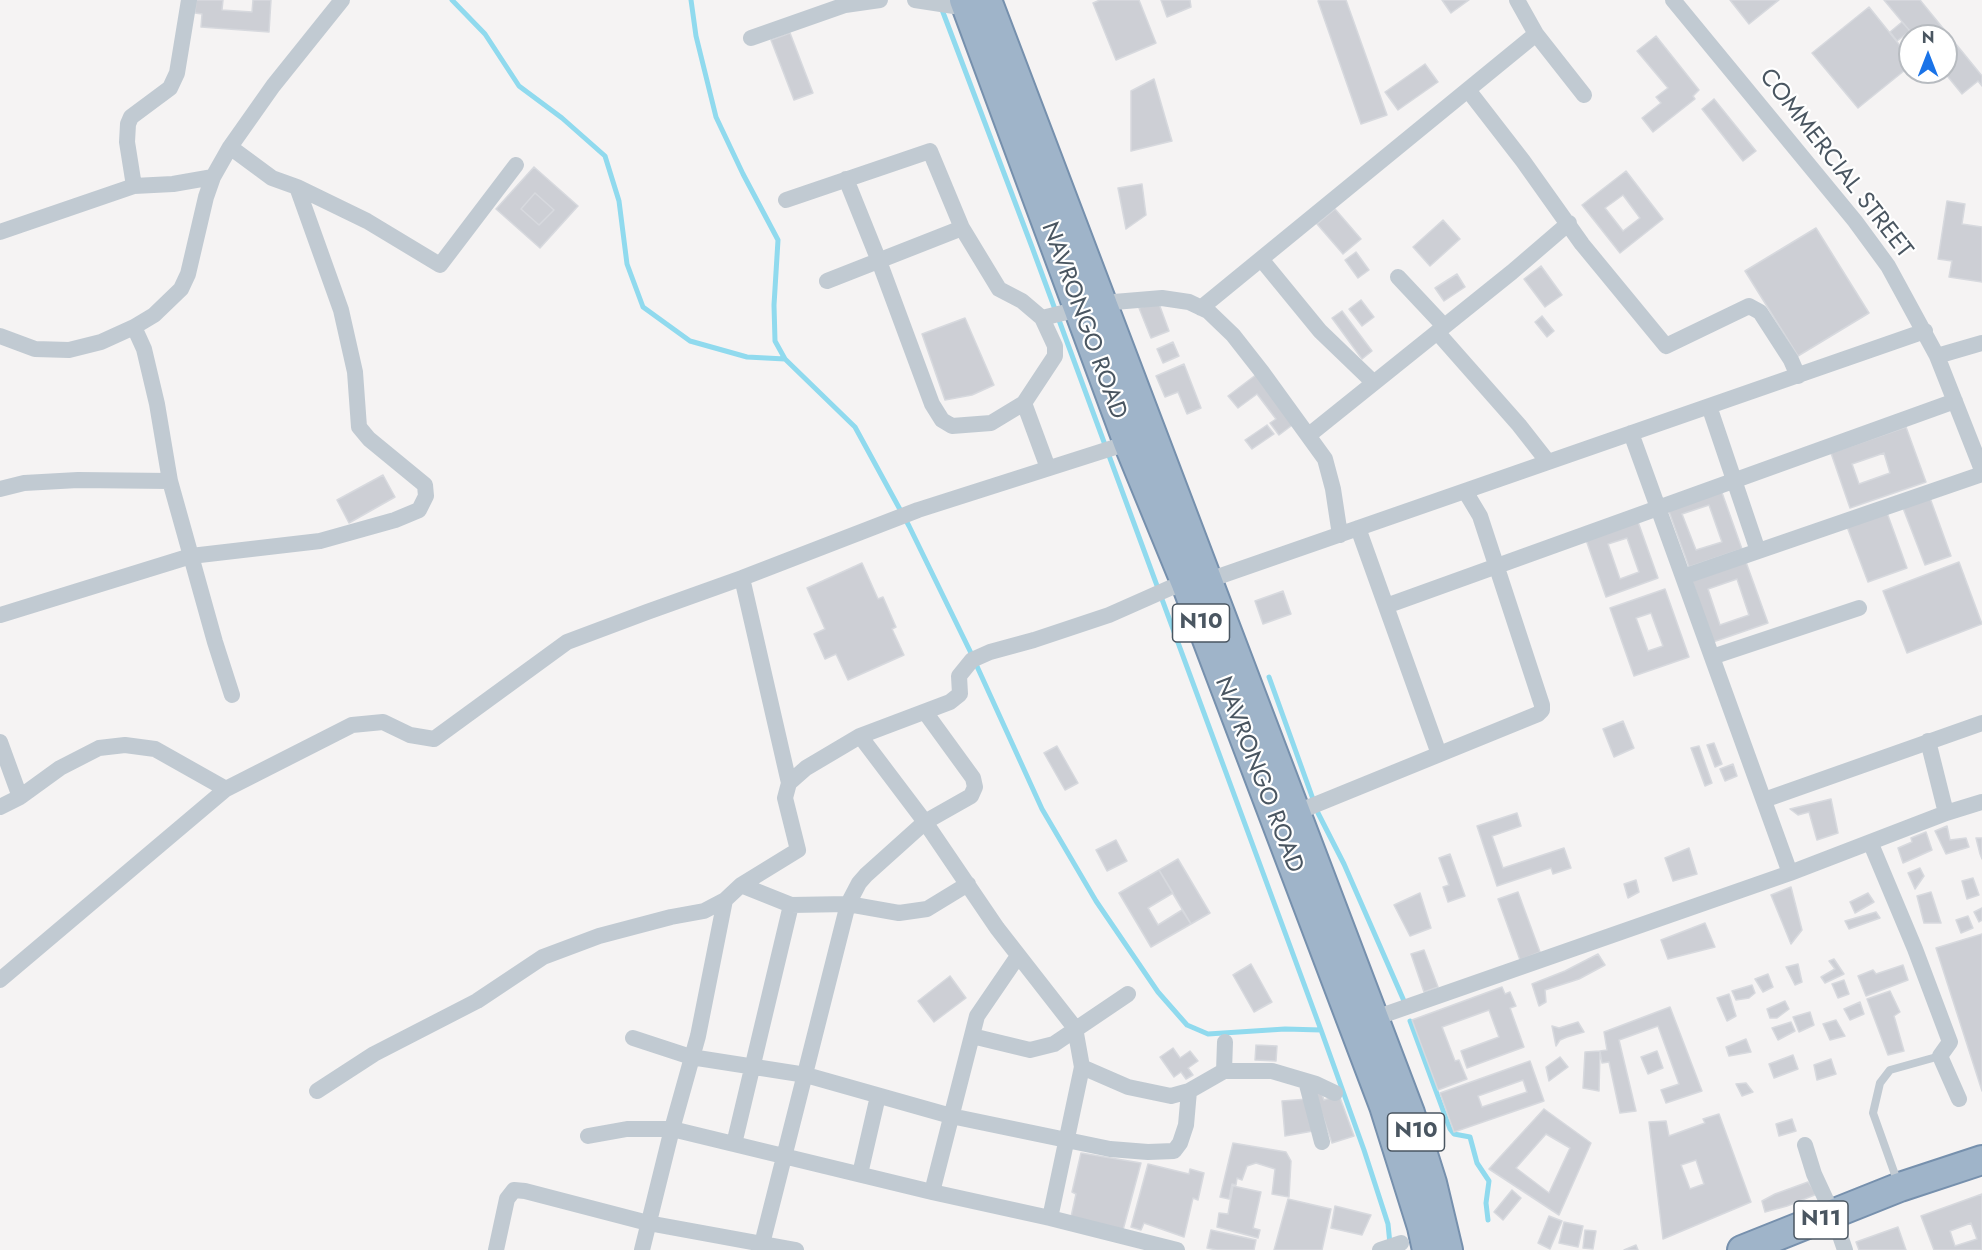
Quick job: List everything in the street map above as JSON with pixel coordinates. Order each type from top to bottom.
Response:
[{"type":"highway","name":"NAVRONGO ROAD","points":[[972,2],[1091,306],[1180,502],[1196,582],[1384,1106],[1422,1227],[1414,1246]]},
{"type":"highway","name":"NAVRONGO ROAD","points":[[1091,306],[1128,443],[1196,582],[1295,813],[1410,1113],[1432,1183],[1448,1250]]},
{"type":"highway","name":"N11","points":[[1742,1250],[1900,1187],[1982,1160]]},
{"type":"street","points":[[134,186],[127,142],[128,124],[131,117],[170,88],[174,80],[189,0]]},
{"type":"street","points":[[0,336],[35,350],[69,350],[101,342],[154,315],[182,289],[213,177],[230,147],[273,86],[342,0]]},
{"type":"street","points":[[751,38],[845,5],[880,0]]},
{"type":"street","points":[[915,0],[954,6],[972,2]]},
{"type":"street","points":[[1517,0],[1536,34],[1584,95]]},
{"type":"street","name":"COMMERCIAL STREET","points":[[1673,0],[1855,221],[1888,266],[1937,356],[1982,470]]},
{"type":"street","points":[[1201,308],[1536,34]]},
{"type":"street","points":[[1468,90],[1569,223],[1582,244],[1620,293],[1666,346],[1749,306],[1760,312],[1791,360],[1798,376]]},
{"type":"street","points":[[230,147],[272,178],[297,187],[367,221],[440,265],[516,165]]},
{"type":"street","points":[[786,200],[846,179],[930,151],[962,228],[999,289],[1022,301],[1042,318],[1054,346],[1055,356],[1024,403],[991,423],[952,426],[942,420],[932,404],[846,179]]},
{"type":"street","points":[[0,232],[134,186],[173,184],[213,177]]},
{"type":"street","points":[[0,615],[190,556],[320,541],[403,517],[419,510],[426,496],[421,480],[369,439],[359,427],[355,372],[341,310],[297,187]]},
{"type":"street","points":[[1309,435],[1512,273],[1569,223]]},
{"type":"street","points":[[827,281],[962,228]]},
{"type":"street","points":[[1261,259],[1320,331],[1373,382]]},
{"type":"street","points":[[1398,276],[1548,462]]},
{"type":"street","points":[[1042,318],[1091,306],[1162,298],[1189,302],[1208,311],[1233,335],[1325,459],[1333,489],[1340,535]]},
{"type":"street","points":[[134,327],[144,349],[170,481],[214,642],[232,695]]},
{"type":"street","points":[[789,783],[806,768],[860,736],[950,702],[960,694],[958,675],[972,660],[990,652],[1077,626],[1170,588],[1196,582],[1340,535],[1925,332]]},
{"type":"street","points":[[1937,356],[1982,343]]},
{"type":"street","points":[[1386,606],[1955,401]]},
{"type":"street","points":[[1024,403],[1048,468]]},
{"type":"street","points":[[1709,406],[1758,551]]},
{"type":"street","points":[[1631,433],[1790,873]]},
{"type":"street","points":[[0,980],[226,789],[352,725],[383,722],[410,735],[434,739],[567,642],[742,579],[888,520],[1128,443]]},
{"type":"street","points":[[1683,577],[1982,474]]},
{"type":"street","points":[[0,489],[24,483],[78,480],[170,481]]},
{"type":"street","points":[[1295,813],[1538,714],[1542,710],[1480,516],[1465,491]]},
{"type":"street","points":[[1358,528],[1439,754]]},
{"type":"street","points":[[317,1090],[374,1054],[477,1001],[543,957],[599,936],[671,916],[704,911],[725,900],[741,885],[798,850],[785,798],[789,783],[742,579]]},
{"type":"street","points":[[1712,657],[1859,608]]},
{"type":"street","points":[[762,1244],[849,904],[859,883],[866,875],[926,822],[971,796],[975,787],[973,778],[925,712]]},
{"type":"street","points":[[1764,800],[1982,723]]},
{"type":"street","points":[[860,736],[926,822],[1018,956],[1075,1028],[1082,1067],[1050,1218]]},
{"type":"street","points":[[1928,741],[1946,813]]},
{"type":"street","points":[[0,742],[20,797]]},
{"type":"street","points":[[0,807],[20,797],[60,768],[99,748],[125,745],[155,749],[226,789]]},
{"type":"street","points":[[1375,1018],[1790,873],[1871,844],[1946,813],[1982,802]]},
{"type":"street","points":[[1871,844],[1950,1042],[1940,1056],[1959,1099]]},
{"type":"street","points":[[741,885],[791,905],[849,904],[899,913],[927,909],[968,884]]},
{"type":"street","points":[[642,1250],[698,1036],[725,900]]},
{"type":"street","points":[[734,1144],[791,905]]},
{"type":"street","points":[[932,1192],[977,1016],[1018,956]]},
{"type":"street","points":[[972,1036],[1030,1050],[1054,1044],[1128,994]]},
{"type":"street","points":[[633,1038],[691,1057],[753,1068],[806,1074],[951,1116],[1110,1149],[1148,1152],[1174,1151],[1180,1143],[1186,1125],[1189,1090]]},
{"type":"street","points":[[1224,1071],[1225,1042]]},
{"type":"street","points":[[1082,1067],[1128,1087],[1171,1096],[1189,1090],[1224,1071],[1272,1071],[1335,1093]]},
{"type":"street","points":[[1306,1081],[1322,1142]]},
{"type":"street","points":[[860,1174],[878,1096]]},
{"type":"street","points":[[588,1136],[627,1129],[672,1130],[1177,1250]]},
{"type":"street","points":[[1805,1146],[1845,1250]]},
{"type":"street","points":[[496,1250],[507,1199],[514,1190],[648,1223],[796,1250]]},
{"type":"street","points":[[1380,1250],[1414,1246]]},
{"type":"lane","points":[[1900,1187],[1873,1113],[1880,1083],[1890,1070],[1940,1056]]},
{"type":"building","points":[[196,0],[223,0],[222,10],[252,12],[253,0],[271,0],[269,32],[201,27],[202,14],[195,13]]},
{"type":"building","points":[[1100,0],[1139,0],[1156,43],[1116,60],[1093,3]]},
{"type":"building","points":[[1161,0],[1190,0],[1191,7],[1167,17]]},
{"type":"building","points":[[1346,0],[1387,115],[1361,124],[1318,1]]},
{"type":"building","points":[[1442,0],[1469,0],[1451,13]]},
{"type":"building","points":[[1730,0],[1779,0],[1749,24]]},
{"type":"building","points":[[1884,0],[1920,0],[1940,24],[1904,24]]},
{"type":"building","points":[[1869,7],[1898,43],[1898,76],[1858,108],[1812,53]]},
{"type":"building","points":[[1898,25],[1898,40],[1897,41],[1890,32]]},
{"type":"building","points":[[790,33],[813,93],[794,100],[771,40]]},
{"type":"building","points":[[1656,36],[1699,90],[1693,96],[1695,99],[1653,132],[1642,118],[1661,103],[1656,97],[1668,88],[1637,51]]},
{"type":"building","points":[[1958,47],[1982,76],[1982,86],[1978,81],[1962,94],[1954,84],[1958,84]]},
{"type":"building","points":[[1425,64],[1438,82],[1398,110],[1385,92]]},
{"type":"building","points":[[1154,79],[1172,141],[1131,151],[1131,91]]},
{"type":"building","points":[[1714,99],[1756,151],[1743,161],[1702,109]]},
{"type":"building","points":[[534,167],[578,206],[540,248],[496,209]],"holes":[[[535,193],[554,210],[539,225],[521,209]]]},
{"type":"building","points":[[1626,171],[1663,219],[1620,253],[1582,205]],"holes":[[[1623,195],[1640,218],[1623,231],[1605,208]]]},
{"type":"building","points":[[1142,184],[1146,215],[1126,229],[1118,188]]},
{"type":"building","points":[[535,193],[554,210],[539,225],[521,209]]},
{"type":"building","points":[[1947,201],[1965,204],[1962,224],[1982,227],[1982,282],[1949,277],[1952,261],[1938,259]]},
{"type":"building","points":[[1335,209],[1361,239],[1343,254],[1317,224]]},
{"type":"building","points":[[1443,220],[1460,239],[1430,266],[1413,247]]},
{"type":"building","points":[[1816,228],[1869,313],[1798,356],[1745,271]]},
{"type":"building","points":[[1356,252],[1369,270],[1358,278],[1345,260]]},
{"type":"building","points":[[1541,266],[1562,295],[1545,307],[1524,279]]},
{"type":"building","points":[[1457,274],[1465,287],[1444,301],[1435,288]]},
{"type":"building","points":[[1361,300],[1374,317],[1362,326],[1349,309]]},
{"type":"building","points":[[1158,301],[1169,331],[1151,338],[1139,308]]},
{"type":"building","points":[[1342,311],[1372,351],[1362,359],[1332,318]]},
{"type":"building","points":[[1542,316],[1554,331],[1547,337],[1535,322]]},
{"type":"building","points":[[965,318],[994,385],[972,395],[945,400],[922,334]]},
{"type":"building","points":[[1173,342],[1179,356],[1163,363],[1157,349]]},
{"type":"building","points":[[1184,364],[1201,408],[1187,414],[1178,392],[1165,397],[1156,376]]},
{"type":"building","points":[[1257,374],[1295,423],[1279,435],[1270,423],[1276,419],[1257,394],[1238,408],[1228,396]]},
{"type":"building","points":[[1267,425],[1274,434],[1252,449],[1245,440]]},
{"type":"building","points":[[1906,427],[1926,482],[1850,508],[1831,453]],"holes":[[[1884,453],[1890,473],[1859,484],[1852,464]]]},
{"type":"building","points":[[383,475],[395,497],[349,523],[337,500]]},
{"type":"building","points":[[1720,487],[1742,549],[1689,567],[1667,506]],"holes":[[[1709,505],[1722,542],[1696,550],[1682,514]]]},
{"type":"building","points":[[1930,498],[1951,556],[1925,565],[1903,508]]},
{"type":"building","points":[[1886,510],[1907,568],[1868,582],[1846,524]]},
{"type":"building","points":[[1637,519],[1658,578],[1606,597],[1585,537]],"holes":[[[1627,538],[1639,572],[1620,579],[1608,544]]]},
{"type":"building","points":[[1746,562],[1768,623],[1713,642],[1692,581]],"holes":[[[1737,579],[1749,615],[1720,625],[1708,589]]]},
{"type":"building","points":[[1959,562],[1982,624],[1907,653],[1883,591]]},
{"type":"building","points":[[862,563],[878,599],[883,597],[896,627],[892,629],[904,655],[848,680],[836,654],[825,659],[814,634],[825,629],[807,588]]},
{"type":"building","points":[[1665,589],[1689,657],[1634,676],[1610,608]],"holes":[[[1651,613],[1663,646],[1648,651],[1636,618]]]},
{"type":"building","points":[[1283,591],[1291,614],[1263,624],[1255,601]]},
{"type":"building","points":[[1623,721],[1634,748],[1614,757],[1603,729]]},
{"type":"building","points":[[1714,743],[1722,764],[1715,767],[1707,745]]},
{"type":"building","points":[[1057,746],[1078,783],[1065,790],[1044,753]]},
{"type":"building","points":[[1699,746],[1712,783],[1705,786],[1691,748]]},
{"type":"building","points":[[1733,764],[1737,776],[1725,781],[1720,769]]},
{"type":"building","points":[[1831,799],[1838,833],[1817,840],[1809,812],[1798,815],[1790,809]]},
{"type":"building","points":[[1517,813],[1521,826],[1492,836],[1503,868],[1564,848],[1571,868],[1553,874],[1551,868],[1497,886],[1477,826]]},
{"type":"building","points":[[1947,826],[1950,840],[1966,838],[1969,847],[1946,854],[1935,831]]},
{"type":"building","points":[[1926,832],[1932,850],[1903,863],[1898,848],[1912,842],[1911,838]]},
{"type":"building","points":[[1976,838],[1982,838],[1982,859],[1980,854]]},
{"type":"building","points":[[1116,840],[1127,861],[1107,871],[1096,850]]},
{"type":"building","points":[[1689,848],[1697,874],[1673,881],[1665,858]]},
{"type":"building","points":[[1450,854],[1465,896],[1448,902],[1443,887],[1449,885],[1439,858]]},
{"type":"building","points":[[1178,859],[1210,913],[1191,924],[1159,870]]},
{"type":"building","points":[[1920,868],[1924,876],[1915,889],[1908,873]]},
{"type":"building","points":[[1159,870],[1173,893],[1148,908],[1158,925],[1182,910],[1191,924],[1151,947],[1119,893]]},
{"type":"building","points":[[1973,878],[1979,895],[1967,899],[1962,881]]},
{"type":"building","points":[[1636,880],[1639,892],[1628,898],[1624,884]]},
{"type":"building","points":[[1791,887],[1802,930],[1791,944],[1771,895]]},
{"type":"building","points":[[1518,892],[1540,952],[1520,960],[1498,899]]},
{"type":"building","points":[[1931,892],[1941,923],[1924,923],[1917,896]]},
{"type":"building","points":[[1420,893],[1431,928],[1410,936],[1394,905]]},
{"type":"building","points":[[1868,893],[1874,902],[1855,913],[1850,902]]},
{"type":"building","points":[[1982,908],[1982,920],[1979,922],[1974,912]]},
{"type":"building","points":[[1876,912],[1880,918],[1849,929],[1845,921]]},
{"type":"building","points":[[1968,916],[1973,928],[1961,933],[1956,920]]},
{"type":"building","points":[[1705,923],[1715,947],[1668,959],[1661,940]]},
{"type":"building","points":[[1982,934],[1982,1091],[1936,948]]},
{"type":"building","points":[[1424,950],[1438,987],[1424,992],[1411,954]]},
{"type":"building","points":[[1598,954],[1605,965],[1579,979],[1545,990],[1546,1002],[1539,1006],[1532,984],[1565,971]]},
{"type":"building","points":[[1834,959],[1844,974],[1825,983],[1821,977],[1835,969],[1829,961]]},
{"type":"building","points":[[1251,964],[1272,1002],[1254,1012],[1233,975]]},
{"type":"building","points":[[1798,964],[1802,982],[1795,985],[1786,967]]},
{"type":"building","points":[[1903,965],[1908,980],[1866,996],[1858,976],[1873,970],[1876,974]]},
{"type":"building","points":[[1768,974],[1773,987],[1763,992],[1755,979]]},
{"type":"building","points":[[950,976],[966,998],[934,1022],[918,1001]]},
{"type":"building","points":[[1844,980],[1849,994],[1838,998],[1832,984]]},
{"type":"building","points":[[1752,985],[1755,993],[1749,998],[1736,1000],[1732,991]]},
{"type":"building","points":[[1502,987],[1505,994],[1510,992],[1516,1006],[1510,1008],[1524,1047],[1467,1068],[1461,1051],[1499,1037],[1489,1010],[1442,1027],[1455,1061],[1459,1060],[1467,1079],[1438,1090],[1412,1020]]},
{"type":"building","points":[[1890,991],[1900,1012],[1894,1016],[1904,1051],[1888,1055],[1867,999]]},
{"type":"building","points":[[1729,994],[1736,1016],[1727,1021],[1717,998]]},
{"type":"building","points":[[1785,1001],[1789,1009],[1777,1018],[1770,1018],[1767,1009]]},
{"type":"building","points":[[1860,1002],[1864,1014],[1850,1020],[1844,1009]]},
{"type":"building","points":[[1670,1007],[1702,1091],[1666,1103],[1661,1090],[1679,1084],[1658,1026],[1619,1040],[1636,1111],[1620,1113],[1609,1062],[1602,1063],[1600,1051],[1607,1050],[1604,1032]]},
{"type":"building","points":[[1810,1012],[1814,1025],[1799,1032],[1793,1017]]},
{"type":"building","points":[[1836,1020],[1845,1036],[1830,1040],[1823,1024]]},
{"type":"building","points":[[1578,1022],[1584,1032],[1560,1040],[1556,1046],[1552,1026],[1559,1028]]},
{"type":"building","points":[[1791,1022],[1795,1031],[1778,1040],[1772,1028]]},
{"type":"building","points":[[1746,1039],[1751,1052],[1729,1056],[1726,1047]]},
{"type":"building","points":[[1256,1045],[1277,1046],[1276,1061],[1255,1060]]},
{"type":"building","points":[[1173,1048],[1180,1058],[1190,1051],[1198,1061],[1188,1068],[1193,1075],[1186,1079],[1181,1072],[1174,1077],[1160,1057]]},
{"type":"building","points":[[1600,1051],[1599,1091],[1583,1088],[1585,1052]]},
{"type":"building","points":[[1657,1051],[1663,1068],[1648,1074],[1641,1057]]},
{"type":"building","points":[[1793,1055],[1798,1069],[1774,1078],[1769,1064]]},
{"type":"building","points":[[1560,1057],[1568,1067],[1549,1081],[1546,1067]]},
{"type":"building","points":[[1831,1059],[1836,1074],[1817,1080],[1814,1065]]},
{"type":"building","points":[[1530,1061],[1544,1101],[1454,1132],[1440,1093]],"holes":[[[1523,1080],[1527,1092],[1482,1107],[1478,1096]]]},
{"type":"building","points":[[1746,1083],[1753,1092],[1742,1096],[1736,1084]]},
{"type":"building","points":[[1320,1089],[1324,1100],[1339,1095],[1354,1136],[1332,1143],[1319,1105],[1311,1092]]},
{"type":"building","points":[[1308,1099],[1313,1131],[1285,1136],[1282,1101]]},
{"type":"building","points":[[1544,1109],[1591,1143],[1559,1215],[1489,1169]],"holes":[[[1546,1134],[1570,1148],[1549,1193],[1516,1168]]]},
{"type":"building","points":[[1719,1114],[1751,1202],[1663,1239],[1649,1122],[1666,1121],[1669,1136],[1705,1123],[1703,1119]],"holes":[[[1696,1160],[1704,1184],[1690,1189],[1681,1165]]]},
{"type":"building","points":[[1792,1119],[1796,1131],[1779,1136],[1776,1124]]},
{"type":"building","points":[[1233,1143],[1286,1152],[1291,1161],[1289,1197],[1272,1194],[1275,1169],[1256,1163],[1247,1166],[1242,1180],[1237,1178],[1236,1185],[1232,1184],[1229,1199],[1220,1197]]},
{"type":"building","points":[[1081,1153],[1141,1163],[1123,1230],[1071,1217],[1076,1194],[1072,1192]]},
{"type":"building","points":[[1148,1164],[1189,1174],[1190,1169],[1204,1173],[1198,1200],[1193,1198],[1184,1237],[1144,1223],[1141,1230],[1131,1227]]},
{"type":"building","points":[[1808,1182],[1817,1194],[1765,1212],[1762,1201]]},
{"type":"building","points":[[1233,1186],[1261,1192],[1253,1228],[1260,1230],[1258,1238],[1217,1227],[1219,1213],[1228,1214]]},
{"type":"building","points":[[1512,1190],[1521,1198],[1503,1220],[1494,1212]]},
{"type":"building","points":[[1982,1194],[1982,1250],[1934,1250],[1921,1216]],"holes":[[[1971,1223],[1977,1239],[1955,1246],[1950,1231]]]},
{"type":"building","points":[[1288,1199],[1331,1209],[1322,1250],[1274,1250]]},
{"type":"building","points":[[1335,1206],[1371,1215],[1362,1235],[1331,1228]]},
{"type":"building","points":[[1549,1216],[1562,1221],[1550,1249],[1538,1243]]},
{"type":"building","points":[[1564,1222],[1583,1226],[1578,1247],[1559,1243]]},
{"type":"building","points":[[1898,1227],[1906,1250],[1859,1250],[1856,1242]]},
{"type":"building","points":[[1211,1230],[1256,1240],[1254,1250],[1207,1248]]},
{"type":"building","points":[[1585,1230],[1596,1231],[1593,1249],[1583,1248]]},
{"type":"building","points":[[1636,1245],[1638,1250],[1624,1250]]},
{"type":"waterway","points":[[452,0],[485,34],[519,86],[562,118],[605,156],[619,201],[627,264],[643,307],[690,341],[747,357],[785,359]]},
{"type":"waterway","points":[[691,0],[696,36],[716,117],[778,240],[774,305],[775,341],[785,359],[855,427],[909,526],[970,651],[1042,809],[1096,901],[1158,992],[1187,1025],[1208,1034],[1285,1029],[1321,1030]]},
{"type":"waterway","points":[[941,7],[1321,1030],[1388,1224],[1390,1244]]},
{"type":"waterway","points":[[1269,677],[1318,813],[1344,864],[1404,1001]]},
{"type":"waterway","points":[[1410,1021],[1450,1129],[1454,1134],[1470,1137],[1477,1163],[1489,1181],[1486,1203],[1488,1220]]}]
